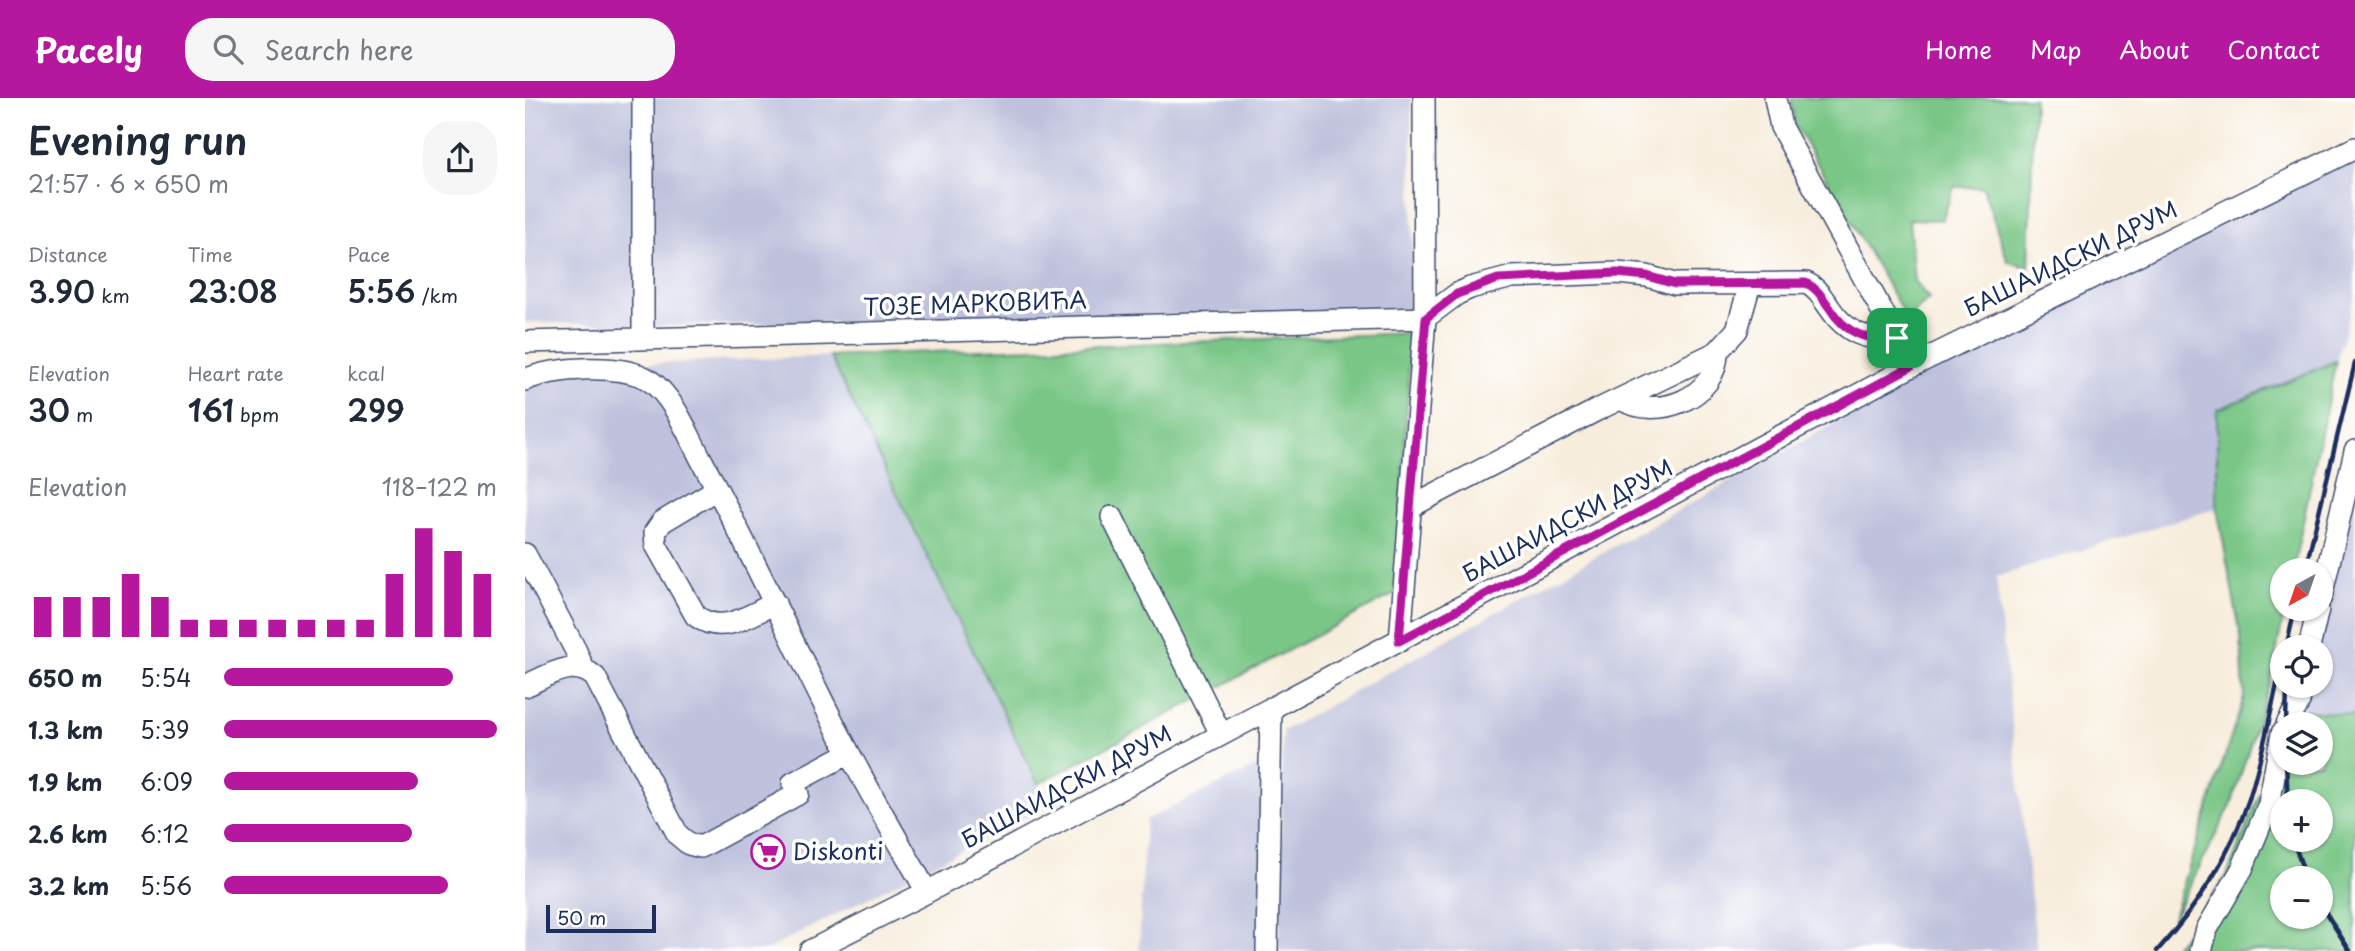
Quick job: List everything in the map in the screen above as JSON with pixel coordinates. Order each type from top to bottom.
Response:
[{"type":"street","points":[[525,325],[535,329],[643,332],[643,98]]},
{"type":"street","points":[[1399,641],[1426,318],[1424,98]]},
{"type":"street","points":[[1775,98],[1781,127],[1912,366]]},
{"type":"street","name":"БАШАИДСКИ ДРУМ","points":[[810,951],[927,892],[1912,366],[2355,148]]},
{"type":"street","points":[[1426,318],[1457,294],[1512,277],[1617,273],[1647,276],[1675,284],[1806,283],[1817,289],[1838,321],[1853,334],[1879,339],[1897,338]]},
{"type":"street","points":[[1410,507],[1717,352],[1737,330],[1750,284]]},
{"type":"street","name":"ТОЗЕ МАРКОВИЋА","points":[[525,342],[643,332],[1426,318]]},
{"type":"street","points":[[1621,399],[1640,406],[1660,407],[1680,403],[1698,391],[1713,373],[1717,352]]},
{"type":"street","points":[[525,380],[535,376],[598,368],[627,371],[648,380],[667,397],[717,489],[849,753],[927,892]]},
{"type":"street","points":[[2330,558],[2355,451]]},
{"type":"street","points":[[717,489],[662,522],[655,532],[656,545],[696,616],[707,623],[727,625],[775,603]]},
{"type":"street","points":[[1112,517],[1221,734]]},
{"type":"street","points":[[525,554],[583,668],[595,677],[678,835],[689,844],[701,847],[798,794],[793,783],[849,753]]},
{"type":"street","points":[[525,686],[569,667],[583,668]]},
{"type":"street","points":[[1267,951],[1271,708]]},
{"type":"street","points":[[2201,951],[2207,929],[2242,869],[2269,804],[2274,775]]},
{"type":"shaded area","points":[[525,98],[1411,98],[1414,309],[656,326],[525,322]]},
{"type":"shaded area","points":[[2355,156],[2355,295],[2336,361],[2217,410],[2217,508],[1996,577],[2037,951],[1279,951],[1283,731],[1898,388]]},
{"type":"shaded area","points":[[830,356],[1048,805],[765,951],[525,951],[525,369]]},
{"type":"shaded area","points":[[2355,453],[2355,716],[2303,710],[2303,698],[2333,698],[2333,635],[2306,635],[2310,621],[2333,621],[2333,558],[2327,558]]},
{"type":"shaded area","points":[[1265,762],[1263,951],[1139,951],[1145,820]]},
{"type":"green space","points":[[1791,98],[2034,98],[2029,267],[2008,262],[1983,187],[1954,187],[1942,220],[1909,219],[1914,281],[1929,299],[1907,319],[1795,125]]},
{"type":"green space","points":[[1411,333],[1396,593],[1038,784],[830,356]]},
{"type":"green space","points":[[2336,361],[2295,558],[2270,558],[2270,621],[2283,621],[2280,635],[2270,635],[2270,682],[2231,805],[2172,920],[2244,697],[2241,638],[2217,508],[2217,410]]},
{"type":"green space","points":[[2333,713],[2355,716],[2355,951],[2170,951],[2227,875],[2270,773],[2333,775]]},
{"type":"railway","points":[[2308,558],[2355,363]]},
{"type":"railway","points":[[2289,635],[2292,621]]},
{"type":"railway","points":[[2157,951],[2199,899],[2232,841],[2259,766],[2274,698]]},
{"type":"railway","points":[[2286,712],[2287,698]]},
{"type":"railway","points":[[2287,775],[2287,789]]},
{"type":"railway","points":[[2297,852],[2302,866]]},
{"type":"railway","points":[[2333,924],[2350,951]]},
{"type":"place","name":"Diskonti","points":[[768,852]]},
{"type":"route","points":[[1617,273],[1647,276],[1675,284],[1801,282],[1817,289],[1838,321],[1853,334],[1866,338],[1897,338],[1912,366],[1399,641],[1426,318],[1457,294],[1498,279],[1527,276],[1617,273]]}]
